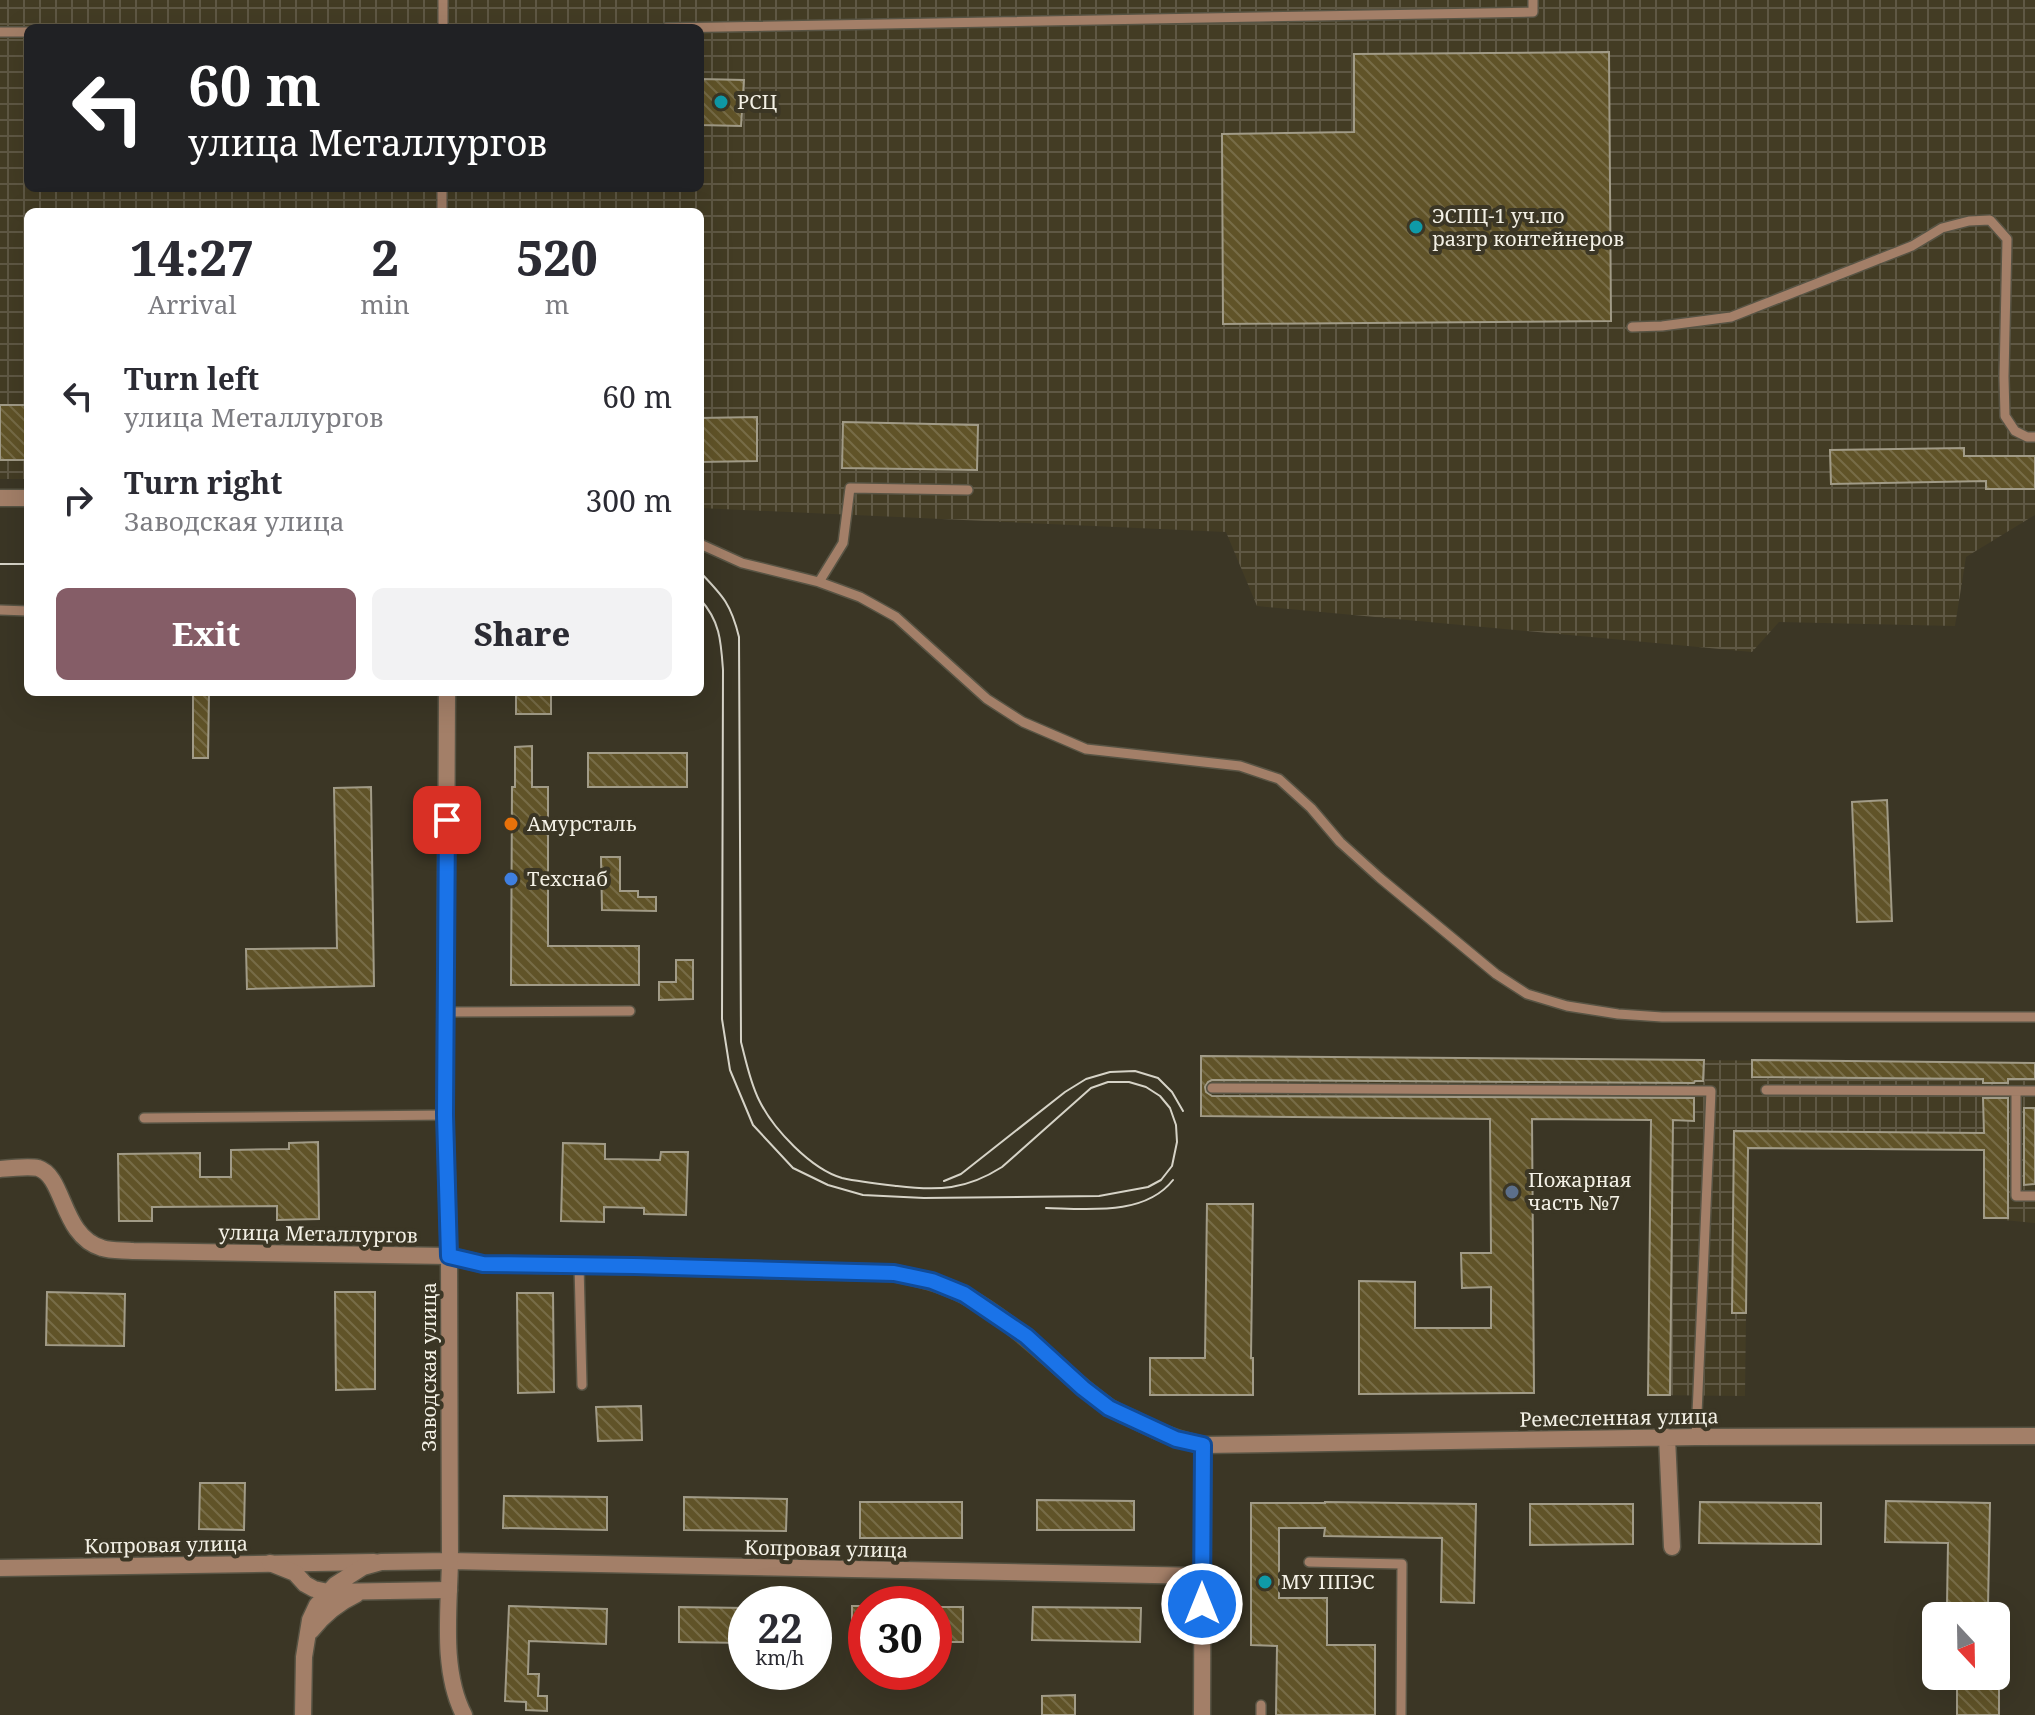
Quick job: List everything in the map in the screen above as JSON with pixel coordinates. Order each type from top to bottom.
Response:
[{"type":"street","points":[[0,498],[24,498]]},
{"type":"street","name":"Заводская улица","points":[[447,696],[445,1115],[449,1256],[449,1663],[464,1715]]},
{"type":"street","name":"улица Металлургов","points":[[0,1169],[38,1168],[51,1179],[78,1234],[100,1248],[449,1256],[483,1264],[894,1273],[932,1281],[964,1294],[1026,1336],[1109,1408],[1176,1439],[1203,1445]]},
{"type":"street","name":"Ремесленная улица","points":[[1203,1445],[1667,1437],[2035,1436]]},
{"type":"street","points":[[1667,1437],[1672,1547]]},
{"type":"street","points":[[1202,1715],[1203,1445]]},
{"type":"street","name":"Копровая улица","points":[[0,1568],[450,1561],[1203,1576]]},
{"type":"street","points":[[303,1715],[304,1657],[310,1620],[317,1605],[335,1585],[363,1567],[381,1562]]},
{"type":"street","points":[[270,1563],[295,1573],[314,1589],[328,1592],[449,1590]]},
{"type":"street","points":[[307,1636],[323,1616],[359,1593]]},
{"type":"lane","points":[[443,0],[443,24]]},
{"type":"lane","points":[[704,27],[1533,12],[1533,0]]},
{"type":"lane","points":[[0,32],[24,32]]},
{"type":"lane","points":[[1632,327],[1731,317],[1912,246],[1942,228],[1969,221],[1990,220],[2007,239],[2005,416],[2015,431],[2035,437]]},
{"type":"lane","points":[[819,582],[843,543],[850,488],[968,490]]},
{"type":"lane","points":[[704,546],[742,563],[819,582],[860,597],[896,617],[987,699],[1023,722],[1086,749],[1240,766],[1279,779],[1380,878],[1496,974],[1527,994],[1567,1006],[1662,1017],[2035,1017]]},
{"type":"lane","points":[[0,610],[24,611]]},
{"type":"lane","points":[[446,1012],[630,1011]]},
{"type":"lane","points":[[1212,1088],[1711,1091],[1696,1437]]},
{"type":"lane","points":[[1766,1090],[2035,1091]]},
{"type":"lane","points":[[2016,1091],[2016,1196],[2035,1196]]},
{"type":"lane","points":[[144,1118],[445,1115]]},
{"type":"lane","points":[[579,1265],[582,1385]]},
{"type":"lane","points":[[1309,1562],[1402,1564],[1401,1715]]},
{"type":"shaded area","points":[[0,0],[2035,0],[2035,515],[1966,557],[1955,626],[1779,622],[1752,652],[1257,606],[1226,532],[704,508],[704,208],[24,208],[24,479],[0,479]]},
{"type":"shaded area","points":[[1201,1056],[2035,1063],[2035,1223],[1984,1218],[1983,1150],[1748,1148],[1745,1396],[1648,1395],[1651,1120],[1201,1116]]},
{"type":"building","name":"ЭСПЦ-1 уч.по разгр контейнеров","points":[[1609,52],[1611,321],[1223,324],[1222,134],[1354,132],[1354,54]]},
{"type":"building","name":"РСЦ","points":[[704,79],[744,80],[741,126],[704,125]]},
{"type":"building","points":[[0,405],[24,405],[24,460],[0,460]]},
{"type":"building","points":[[757,417],[757,461],[704,462],[704,418]]},
{"type":"building","points":[[843,422],[978,425],[977,470],[842,468]]},
{"type":"building","points":[[1964,448],[1964,456],[2035,456],[2035,489],[1986,489],[1986,481],[1831,484],[1830,450]]},
{"type":"building","points":[[193,696],[209,696],[208,758],[193,758]]},
{"type":"building","points":[[516,696],[551,696],[551,714],[516,714]]},
{"type":"building","points":[[532,746],[532,787],[548,787],[548,946],[639,946],[639,985],[511,985],[515,747]]},
{"type":"building","points":[[588,753],[687,753],[687,787],[588,787]]},
{"type":"building","points":[[371,787],[374,986],[247,989],[246,949],[337,948],[334,788]]},
{"type":"building","points":[[1887,800],[1892,921],[1857,922],[1852,802]]},
{"type":"building","points":[[601,857],[620,857],[620,891],[638,891],[638,897],[656,897],[656,911],[602,910]]},
{"type":"building","points":[[676,960],[693,960],[693,999],[659,1000],[659,982],[676,982]]},
{"type":"building","points":[[1201,1056],[1704,1060],[1703,1081],[1694,1083],[1212,1080],[1205,1087],[1212,1096],[1694,1098],[1694,1121],[1673,1120],[1670,1395],[1648,1395],[1651,1120],[1532,1119],[1534,1393],[1359,1394],[1359,1281],[1415,1282],[1415,1328],[1491,1328],[1491,1287],[1462,1288],[1461,1253],[1491,1253],[1490,1119],[1201,1116]]},
{"type":"building","points":[[1752,1060],[2035,1063],[2035,1079],[1983,1083],[1983,1079],[1752,1077]]},
{"type":"building","points":[[1983,1098],[2008,1098],[2008,1218],[1984,1218],[1984,1150],[1748,1148],[1746,1313],[1732,1313],[1734,1131],[1984,1133]]},
{"type":"building","points":[[2024,1108],[2035,1108],[2035,1184],[2024,1185]]},
{"type":"building","points":[[318,1142],[319,1219],[277,1220],[277,1206],[152,1207],[152,1221],[119,1221],[118,1154],[200,1153],[200,1177],[231,1177],[231,1150],[289,1149],[289,1143]]},
{"type":"building","points":[[563,1143],[605,1144],[605,1159],[660,1160],[661,1152],[688,1152],[686,1215],[644,1214],[644,1208],[604,1207],[604,1222],[561,1221]]},
{"type":"building","points":[[1207,1204],[1253,1204],[1253,1395],[1150,1395],[1150,1358],[1205,1358]]},
{"type":"building","points":[[47,1292],[125,1294],[124,1346],[46,1345]]},
{"type":"building","points":[[335,1292],[375,1292],[375,1389],[336,1390]]},
{"type":"building","points":[[517,1293],[553,1293],[554,1392],[518,1393]]},
{"type":"building","points":[[641,1406],[642,1440],[598,1441],[596,1407]]},
{"type":"building","points":[[200,1483],[245,1483],[244,1530],[199,1529]]},
{"type":"building","points":[[504,1496],[607,1497],[607,1530],[503,1528]]},
{"type":"building","points":[[684,1497],[787,1499],[786,1531],[684,1530]]},
{"type":"building","points":[[1037,1500],[1134,1501],[1134,1530],[1037,1530]]},
{"type":"building","points":[[1886,1501],[1990,1503],[1988,1602],[1947,1602],[1948,1543],[1885,1542]]},
{"type":"building","points":[[860,1502],[962,1502],[962,1538],[860,1538]]},
{"type":"building","points":[[1700,1502],[1821,1503],[1821,1544],[1699,1543]]},
{"type":"building","points":[[1251,1503],[1476,1504],[1474,1603],[1441,1602],[1442,1538],[1324,1536],[1325,1528],[1279,1528],[1279,1598],[1327,1598],[1327,1645],[1375,1645],[1375,1715],[1276,1715],[1277,1646],[1251,1645]]},
{"type":"building","points":[[1530,1504],[1633,1504],[1633,1544],[1530,1545]]},
{"type":"building","points":[[509,1606],[607,1609],[606,1644],[529,1641],[528,1674],[539,1674],[538,1696],[547,1696],[547,1711],[526,1710],[526,1702],[505,1701]]},
{"type":"building","points":[[679,1607],[728,1608],[728,1643],[679,1642]]},
{"type":"building","points":[[952,1607],[963,1607],[963,1642],[952,1642]]},
{"type":"building","points":[[1033,1607],[1141,1608],[1140,1642],[1032,1640]]},
{"type":"building","points":[[1957,1690],[1999,1690],[1999,1715],[1957,1715]]},
{"type":"building","points":[[1075,1695],[1075,1715],[1042,1715],[1042,1696]]},
{"type":"tram line","points":[[0,564],[24,564]]},
{"type":"tram line","points":[[704,576],[725,601],[739,637],[741,1042],[756,1093],[774,1123],[806,1157],[842,1178],[912,1188],[951,1187],[989,1175],[1002,1167],[1091,1088],[1108,1082],[1129,1082],[1146,1087],[1160,1096],[1170,1108],[1176,1125],[1177,1142],[1172,1166],[1161,1180],[1148,1187],[1099,1196],[924,1198],[863,1195],[828,1185],[793,1168],[753,1125],[730,1070],[722,1019],[723,670],[716,623],[704,604]]},
{"type":"tram line","points":[[944,1181],[961,1174],[1086,1079],[1110,1072],[1135,1071],[1158,1078],[1172,1092],[1183,1111]]},
{"type":"tram line","points":[[1046,1208],[1097,1209],[1132,1205],[1161,1192],[1173,1180]]},
{"type":"place","name":"РСЦ","points":[[721,102]]},
{"type":"place","name":"ЭСПЦ-1 уч.по разгр контейнеров","points":[[1416,227]]},
{"type":"place","name":"Амурсталь","points":[[511,824]]},
{"type":"place","name":"Техснаб","points":[[511,879]]},
{"type":"place","name":"Пожарная часть №7","points":[[1512,1192]]},
{"type":"place","name":"МУ ППЭС","points":[[1265,1582]]},
{"type":"route","points":[[447,820],[445,1115],[449,1256],[483,1264],[894,1273],[932,1281],[964,1294],[1026,1336],[1109,1408],[1176,1439],[1203,1445],[1202,1604]]}]
